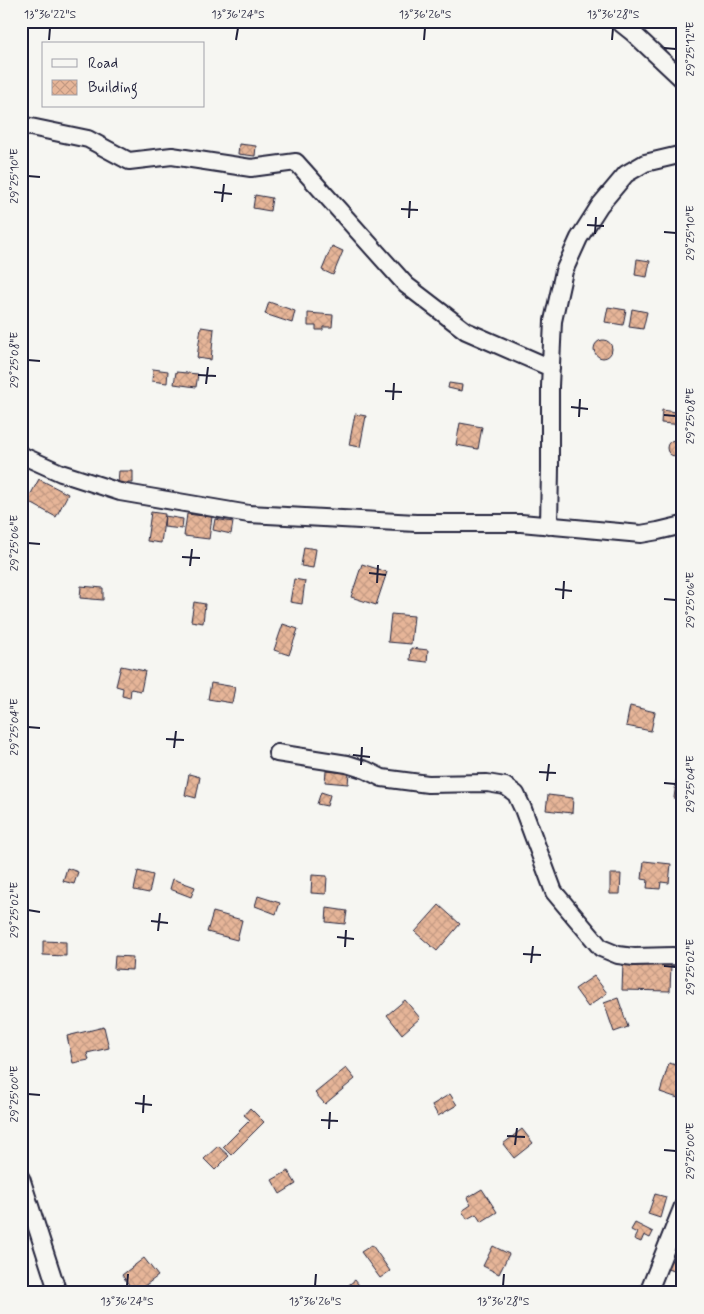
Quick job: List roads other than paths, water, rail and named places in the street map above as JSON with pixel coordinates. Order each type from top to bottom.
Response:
[{"type":"street","points":[[618,21],[634,33],[683,80]]},
{"type":"street","points":[[21,124],[88,140],[129,161],[172,156],[251,168],[296,162],[406,285],[466,331],[551,368]]},
{"type":"street","points":[[549,526],[553,321],[564,271],[579,238],[600,205],[626,174],[645,164],[683,154]]},
{"type":"street","points":[[21,455],[61,472],[120,492],[249,514],[416,523],[521,523],[641,534],[683,525]]},
{"type":"street","points":[[277,753],[347,764],[382,778],[428,784],[488,782],[505,786],[516,794],[523,809],[554,892],[601,948],[618,955],[634,957],[673,956],[683,958]]},
{"type":"street","points":[[22,1182],[58,1293]]},
{"type":"street","points":[[648,1293],[683,1206]]}]
